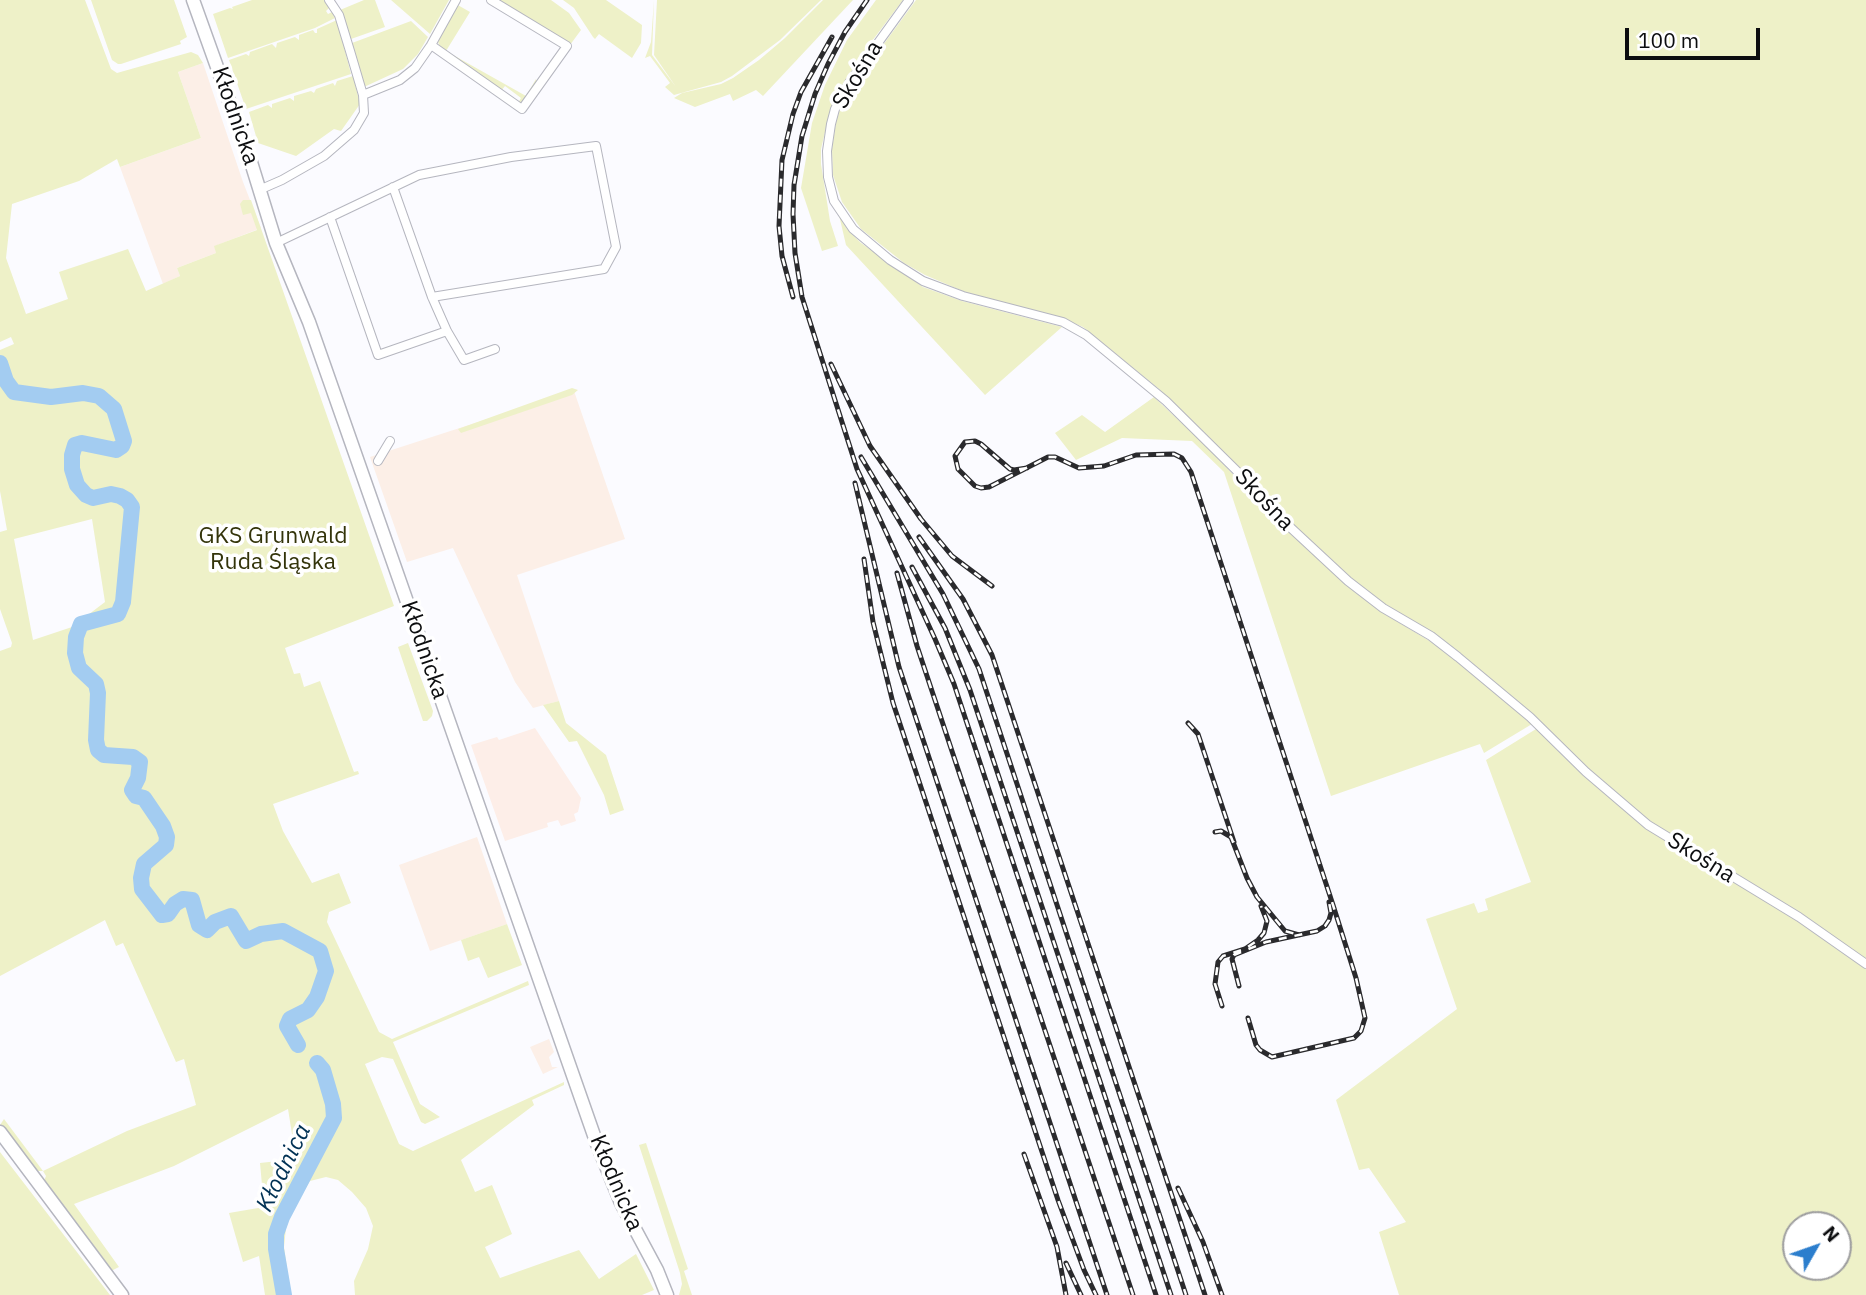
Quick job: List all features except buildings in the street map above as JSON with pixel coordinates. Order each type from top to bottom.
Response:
[{"type":"street","name":"Kłodnicka","points":[[192,0],[218,67],[276,243],[309,322],[601,1154],[621,1203],[657,1270],[667,1295]]},
{"type":"street","points":[[259,190],[324,156],[354,130],[364,113],[363,95],[339,15],[329,0]]},
{"type":"street","points":[[363,95],[406,75],[422,60],[456,0]]},
{"type":"street","points":[[431,45],[522,109],[567,46],[491,0]]},
{"type":"street","name":"Skośna","points":[[909,0],[849,83],[831,124],[827,151],[828,177],[834,201],[853,229],[890,260],[923,281],[963,296],[1063,323],[1086,335],[1166,401],[1243,477],[1277,515],[1348,581],[1383,608],[1430,636],[1458,657],[1530,717],[1586,772],[1648,825],[1799,917],[1866,964]]},
{"type":"street","points":[[276,243],[419,175],[512,157],[596,146],[616,247],[604,269],[432,297]]},
{"type":"street","points":[[393,187],[432,297],[464,360],[495,349]]},
{"type":"street","points":[[330,217],[377,355],[447,331]]},
{"type":"street","points":[[378,461],[390,441]]},
{"type":"street","points":[[0,1132],[122,1295]]},
{"type":"shaded area","points":[[203,63],[261,228],[215,246],[216,253],[177,268],[180,276],[163,284],[120,167],[201,138],[178,72]]},
{"type":"shaded area","points":[[574,391],[625,539],[517,575],[559,701],[533,708],[515,682],[453,548],[407,562],[370,457]]},
{"type":"shaded area","points":[[535,728],[581,798],[578,812],[574,814],[576,821],[561,826],[558,820],[547,823],[548,827],[505,841],[471,745],[497,737],[499,740]]},
{"type":"shaded area","points":[[477,837],[507,924],[430,951],[399,865]]},
{"type":"shaded area","points":[[549,1039],[554,1052],[549,1057],[552,1067],[558,1067],[543,1074],[530,1047]]},
{"type":"green space","name":"GKS Grunwald Ruda Śląska","points":[[0,0],[85,0],[111,69],[117,73],[191,52],[198,55],[203,63],[178,72],[201,138],[120,167],[117,159],[79,181],[12,204],[6,258],[26,314],[68,299],[59,272],[128,249],[146,291],[180,276],[177,268],[216,253],[214,246],[257,230],[251,213],[243,215],[240,204],[243,200],[251,200],[394,606],[285,648],[294,674],[300,673],[304,687],[320,681],[354,772],[358,771],[359,774],[273,804],[283,831],[312,883],[339,873],[351,903],[329,912],[327,922],[379,1032],[392,1039],[528,981],[529,985],[393,1042],[420,1104],[440,1117],[425,1124],[421,1122],[393,1059],[382,1057],[365,1064],[399,1144],[413,1151],[564,1082],[564,1085],[532,1100],[534,1105],[461,1160],[475,1192],[492,1185],[512,1234],[485,1247],[500,1278],[579,1250],[599,1279],[636,1254],[654,1290],[642,1295],[355,1295],[354,1281],[368,1249],[373,1226],[366,1208],[352,1192],[338,1180],[326,1177],[310,1181],[290,1212],[284,1247],[291,1295],[265,1295],[259,1256],[243,1262],[229,1213],[264,1207],[260,1163],[296,1159],[288,1109],[174,1166],[74,1204],[119,1267],[111,1271],[43,1183],[46,1176],[43,1171],[127,1131],[196,1105],[184,1059],[176,1062],[123,943],[116,946],[105,920],[0,976],[0,651],[11,647],[12,643],[0,609],[0,532],[7,530],[0,491],[0,350],[14,344],[11,337],[0,342]],"holes":[[[92,519],[105,602],[72,627],[33,640],[14,539]]]},
{"type":"green space","points":[[91,0],[174,0],[187,37],[180,41],[181,44],[118,64],[112,60]]},
{"type":"green space","points":[[252,0],[324,0],[329,8],[326,11],[328,14],[332,12],[335,18],[315,28],[228,58],[213,14]]},
{"type":"green space","points":[[364,0],[375,0],[385,27],[351,39],[340,10]]},
{"type":"green space","points":[[391,0],[449,0],[430,34]]},
{"type":"green space","points":[[496,0],[551,0],[569,13],[581,30],[570,45]]},
{"type":"green space","points":[[563,0],[606,0],[642,25],[641,43],[632,58],[599,34],[595,39],[574,8]]},
{"type":"green space","points":[[654,0],[652,55],[676,87],[654,55],[657,0],[821,0],[780,40],[732,76],[721,82],[674,95],[665,87],[670,83],[650,56],[645,58],[651,42]]},
{"type":"green space","points":[[823,0],[853,0],[763,96],[756,90],[733,101],[730,94],[695,107],[674,98],[682,93],[721,84],[733,78],[785,38]]},
{"type":"green space","points":[[876,0],[903,0],[846,79],[831,107],[821,149],[821,164],[830,221],[838,246],[822,251],[801,188],[812,123],[825,85],[847,40]]},
{"type":"green space","points":[[916,0],[1866,0],[1866,959],[1794,909],[1650,823],[1591,772],[1535,716],[1350,579],[1279,512],[1210,438],[1159,389],[1083,327],[1062,318],[965,292],[925,275],[904,263],[861,229],[842,202],[833,175],[832,149],[836,122],[853,86]]},
{"type":"green space","points":[[456,4],[470,12],[446,51],[526,96],[536,79],[537,84],[524,103],[518,103],[521,98],[505,86],[501,91],[440,47],[438,42]]},
{"type":"green space","points":[[337,20],[351,74],[246,109],[229,60],[246,54],[249,56],[250,52],[272,44],[276,48],[277,43],[295,37],[299,40],[299,35],[313,30],[317,33],[317,29]]},
{"type":"green space","points":[[411,21],[428,37],[418,54],[403,69],[364,87],[352,43]]},
{"type":"green space","points":[[353,76],[360,104],[341,131],[334,129],[296,156],[258,143],[249,112],[268,105],[272,108],[272,104],[290,98],[294,101],[294,96],[311,91],[314,93],[316,89],[333,83],[335,86],[337,81]]},
{"type":"green space","points":[[839,215],[847,229],[861,243],[923,287],[962,301],[1062,327],[985,395],[846,245]]},
{"type":"green space","points":[[572,388],[578,390],[572,395],[461,433],[458,429]]},
{"type":"green space","points":[[1154,397],[1206,446],[1274,517],[1346,584],[1383,613],[1461,662],[1532,724],[1484,753],[1480,744],[1331,796],[1224,472],[1192,441],[1122,438],[1076,460],[1055,433],[1082,415],[1105,432]]},
{"type":"green space","points":[[408,643],[433,711],[427,721],[423,721],[398,647]]},
{"type":"green space","points":[[559,701],[566,723],[606,755],[624,810],[610,815],[604,795],[577,741],[569,742],[543,705]]},
{"type":"green space","points":[[1536,729],[1563,756],[1647,828],[1841,948],[1866,968],[1866,1295],[1399,1295],[1379,1232],[1406,1222],[1369,1168],[1359,1170],[1336,1100],[1457,1009],[1426,919],[1474,903],[1478,913],[1488,910],[1485,899],[1531,882],[1486,760]]},
{"type":"green space","points":[[507,924],[522,965],[488,978],[479,957],[468,961],[461,940]]},
{"type":"green space","points":[[4,1119],[43,1171],[35,1171],[0,1125]]},
{"type":"green space","points":[[646,1143],[688,1269],[684,1271],[692,1295],[679,1295],[682,1284],[680,1273],[639,1145]]},
{"type":"green space","points":[[0,1152],[110,1295],[0,1295]]},
{"type":"waterway","name":"Kłodnica","points":[[0,363],[6,381],[14,392],[51,397],[83,393],[99,396],[114,409],[124,441],[122,446],[116,450],[82,443],[75,445],[72,455],[72,469],[77,485],[86,495],[93,498],[111,494],[120,496],[132,507],[123,602],[118,614],[81,624],[76,637],[75,653],[79,668],[96,684],[98,693],[98,750],[104,755],[133,757],[140,762],[138,778],[132,790],[136,796],[144,798],[163,826],[167,837],[166,845],[144,864],[142,889],[162,915],[168,914],[175,904],[183,899],[192,900],[199,925],[207,930],[215,922],[231,916],[246,941],[261,934],[283,931],[320,951],[326,971],[317,997],[308,1010],[290,1019],[287,1026],[298,1045]]},
{"type":"waterway","name":"Kłodnica","points":[[284,1295],[276,1234],[282,1217],[334,1118],[333,1104],[323,1070],[317,1063]]},
{"type":"railway","points":[[867,0],[845,32],[828,64],[802,136],[794,185],[793,214],[795,253],[802,297],[857,469],[954,684],[1156,1295]]},
{"type":"railway","points":[[793,297],[782,256],[779,226],[782,160],[801,92],[832,37]]},
{"type":"railway","points":[[831,364],[870,446],[921,519],[952,556],[992,586]]},
{"type":"railway","points":[[1027,468],[1014,470],[1010,469],[975,441],[965,442],[955,456],[958,469],[975,486],[981,488],[989,487],[1048,457],[1055,457],[1079,468],[1104,466],[1136,455],[1174,454],[1182,458],[1191,472],[1333,905],[1356,978],[1365,1018],[1361,1031],[1354,1038],[1272,1057],[1256,1045],[1248,1018]]},
{"type":"railway","points":[[861,457],[943,594],[979,669],[1186,1295]]},
{"type":"railway","points":[[855,483],[899,667],[1107,1295]]},
{"type":"railway","points":[[919,537],[963,599],[992,655],[1205,1295]]},
{"type":"railway","points":[[864,559],[873,622],[893,703],[1058,1200],[1096,1295]]},
{"type":"railway","points":[[912,567],[945,628],[970,690],[1171,1295]]},
{"type":"railway","points":[[897,573],[917,646],[1133,1295]]},
{"type":"railway","points":[[1188,723],[1198,734],[1234,842]]},
{"type":"railway","points":[[1215,832],[1221,831],[1231,837],[1257,897],[1285,931],[1299,935]]},
{"type":"railway","points":[[1239,986],[1232,959],[1234,955],[1266,942],[1317,931],[1329,920],[1329,902]]},
{"type":"railway","points":[[1222,1006],[1215,984],[1218,962],[1223,956],[1245,949],[1264,933],[1267,921],[1261,906]]},
{"type":"railway","points":[[1024,1154],[1057,1247],[1066,1295]]},
{"type":"railway","points":[[1178,1188],[1203,1242],[1222,1295]]},
{"type":"railway","points":[[1066,1263],[1081,1295]]}]
